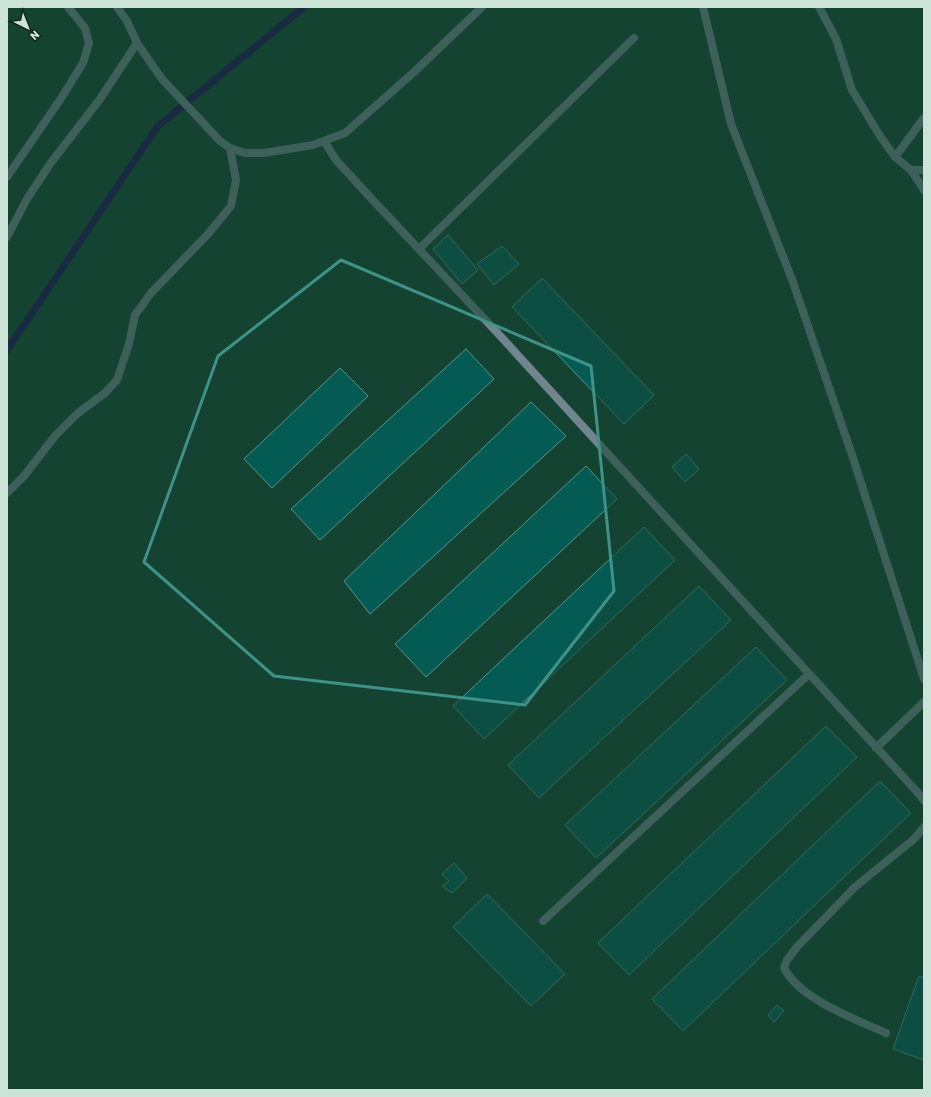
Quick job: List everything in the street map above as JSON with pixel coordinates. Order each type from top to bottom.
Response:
[{"type":"street","points":[[7,177],[60,100],[83,63],[89,43],[84,28],[68,7]]},
{"type":"street","points":[[118,7],[127,20],[137,44],[162,79],[220,140],[230,148],[245,153],[264,153],[314,145],[346,133],[412,74],[482,7]]},
{"type":"street","points":[[703,7],[731,124],[793,282],[852,455],[924,679]]},
{"type":"street","points":[[819,7],[836,38],[852,90],[880,136],[895,157],[910,170],[924,190]]},
{"type":"street","points":[[419,250],[634,38]]},
{"type":"street","points":[[7,237],[27,199],[50,164],[100,99],[137,44]]},
{"type":"street","points":[[895,157],[924,118]]},
{"type":"street","points":[[324,141],[336,160],[924,801]]},
{"type":"street","points":[[7,493],[24,476],[55,436],[78,413],[105,393],[117,380],[129,344],[136,315],[151,293],[208,234],[231,206],[236,180],[230,148]]},
{"type":"street","points":[[910,170],[924,170]]},
{"type":"street","points":[[543,921],[809,674]]},
{"type":"street","points":[[876,748],[924,702]]},
{"type":"street","points":[[886,1033],[839,1012],[808,994],[787,974],[784,968],[787,960],[797,947],[855,886],[914,839],[924,827]]},
{"type":"highlighted area","points":[[341,260],[591,366],[614,591],[525,705],[274,676],[144,562],[218,356]]},
{"type":"building","points":[[448,235],[478,270],[462,284],[433,249]]},
{"type":"building","points":[[502,246],[519,264],[494,285],[477,264]]},
{"type":"building","points":[[542,278],[654,395],[624,424],[512,307]]},
{"type":"building","points":[[466,349],[494,379],[320,540],[291,509]]},
{"type":"building","points":[[340,368],[368,396],[272,488],[244,459]]},
{"type":"building","points":[[531,402],[566,436],[370,614],[344,581]]},
{"type":"building","points":[[686,454],[699,469],[685,482],[672,467]]},
{"type":"building","points":[[586,466],[617,499],[426,677],[395,644]]},
{"type":"building","points":[[644,527],[675,560],[484,739],[453,706]]},
{"type":"building","points":[[699,586],[731,620],[539,798],[508,765]]},
{"type":"building","points":[[756,647],[787,680],[596,858],[565,825]]},
{"type":"building","points":[[826,726],[857,757],[629,975],[598,943]]},
{"type":"building","points":[[880,781],[911,813],[683,1031],[652,999]]},
{"type":"building","points":[[454,863],[467,878],[452,893],[442,886],[449,881],[442,874]]},
{"type":"building","points":[[487,894],[565,974],[531,1006],[453,927]]},
{"type":"building","points":[[919,976],[924,978],[924,1060],[893,1049]]},
{"type":"building","points":[[777,1005],[784,1011],[774,1022],[768,1015]]},
{"type":"waterway","points":[[7,350],[158,126],[304,7]]}]
